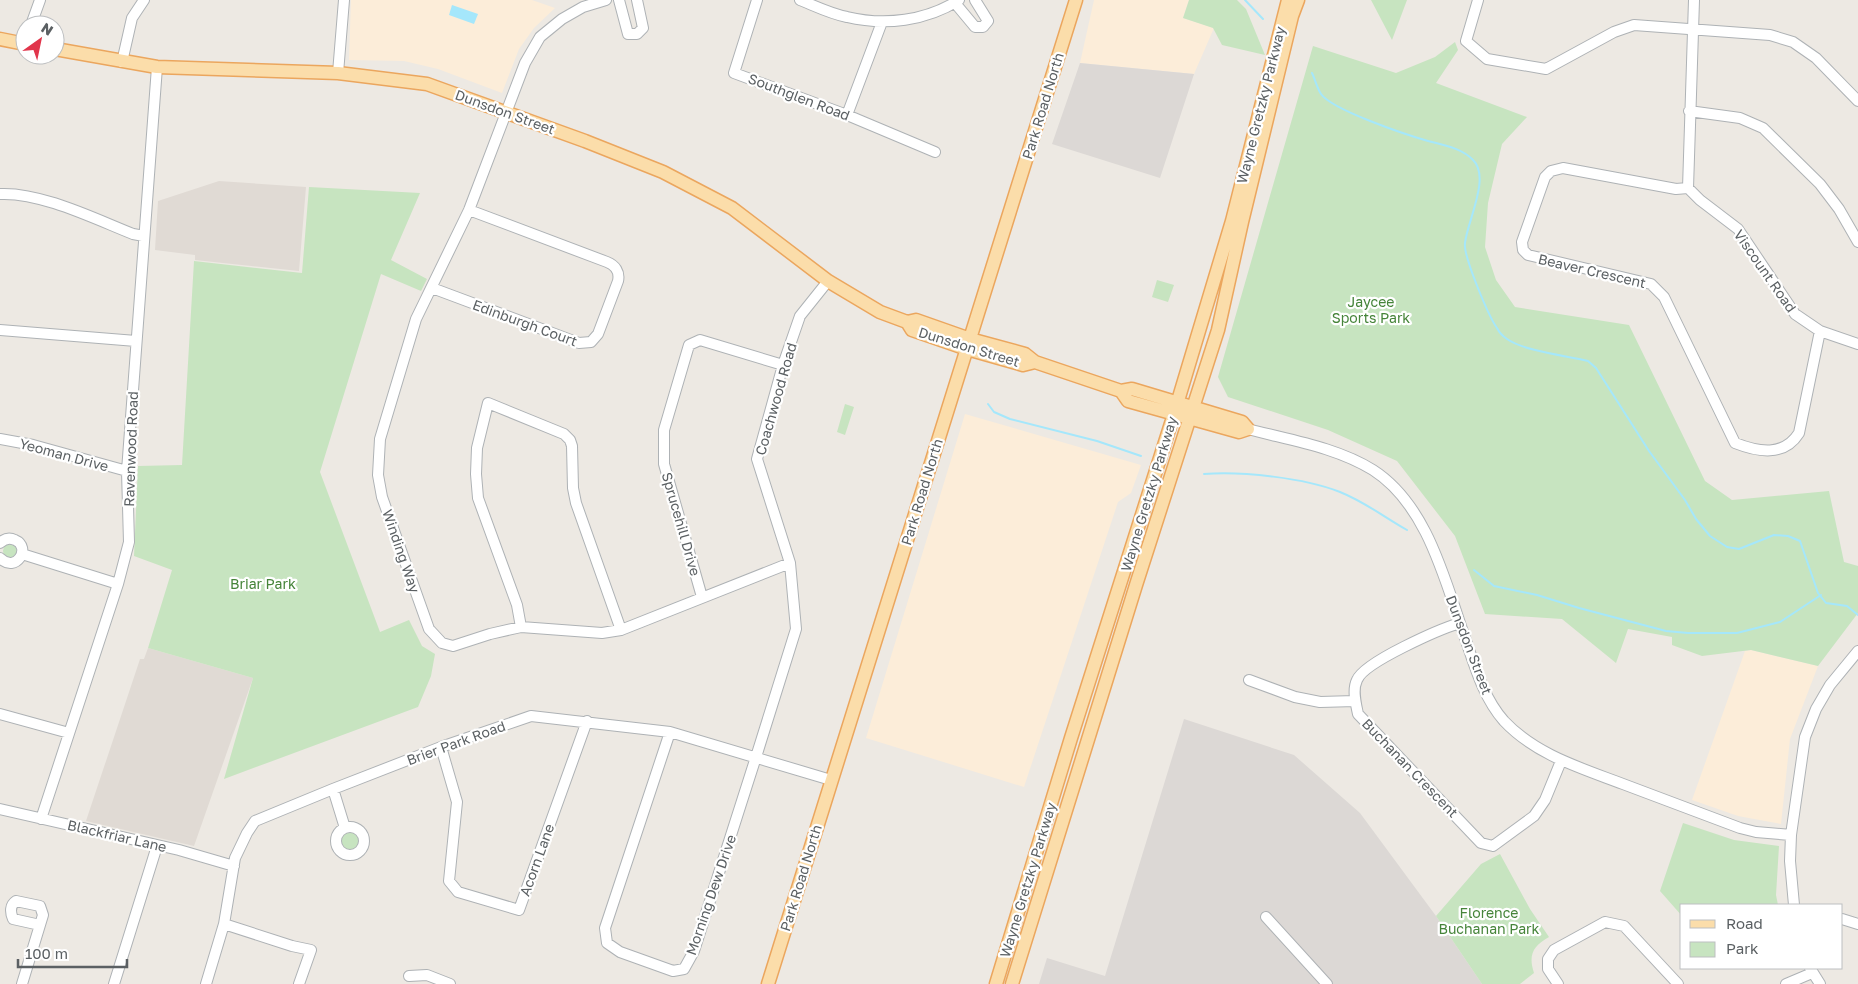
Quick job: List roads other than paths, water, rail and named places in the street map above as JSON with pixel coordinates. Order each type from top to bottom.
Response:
[{"type":"main road","name":"Park Road North","points":[[768,984],[1076,0]]},
{"type":"main road","name":"Wayne Gretzky Parkway","points":[[996,984],[1071,738],[1176,408],[1232,221],[1288,0]]},
{"type":"main road","name":"Wayne Gretzky Parkway","points":[[1012,984],[1218,330],[1244,213],[1292,16],[1298,0]]},
{"type":"main road","points":[[0,39],[15,41]]},
{"type":"main road","name":"Dunsdon Street","points":[[65,51],[156,67],[338,73],[427,84],[585,141],[672,176],[732,208],[828,281],[880,312],[907,322],[916,320],[968,344],[1025,354],[1034,362],[1121,391],[1132,389],[1191,413],[1242,422],[1248,429]]},
{"type":"street","points":[[35,15],[40,0]]},
{"type":"street","points":[[122,62],[132,18],[144,0]]},
{"type":"street","points":[[338,73],[344,0]]},
{"type":"street","name":"Winding Way","points":[[606,0],[582,3],[540,37],[525,63],[469,210],[416,319],[380,440],[378,475],[382,497],[429,630],[437,639],[448,646],[521,627],[602,633],[621,630],[702,596],[790,563]]},
{"type":"street","points":[[619,0],[628,34],[637,34],[643,28],[637,0]]},
{"type":"street","name":"Southglen Road","points":[[757,0],[734,73],[847,115],[935,152]]},
{"type":"street","points":[[800,0],[846,17],[882,22],[920,18],[957,1],[975,27],[983,27],[988,21],[975,0]]},
{"type":"street","points":[[1478,0],[1466,41],[1487,59],[1546,70],[1614,32],[1634,25],[1770,35],[1794,42],[1816,58],[1858,101]]},
{"type":"street","points":[[1688,188],[1694,0]]},
{"type":"street","points":[[847,115],[882,22]]},
{"type":"street","name":"Ravenwood Road","points":[[41,819],[118,584],[129,542],[127,472],[156,67]]},
{"type":"street","points":[[1689,111],[1740,118],[1763,128],[1820,184],[1839,209],[1858,242]]},
{"type":"street","name":"Beaver Crescent","points":[[1688,188],[1676,189],[1563,168],[1551,171],[1545,177],[1522,242],[1523,250],[1528,255],[1651,284],[1664,297],[1735,443],[1751,449],[1767,452],[1793,443],[1799,433],[1820,331]]},
{"type":"street","name":"Viscount Road","points":[[1688,188],[1700,200],[1738,229],[1795,314],[1820,331],[1858,344]]},
{"type":"street","points":[[0,194],[13,194],[39,199],[133,234],[144,236]]},
{"type":"street","name":"Edinburgh Court","points":[[432,288],[579,343],[591,342],[598,334],[618,281],[618,273],[614,267],[607,262],[469,210]]},
{"type":"street","name":"Coachwood Road","points":[[756,757],[796,629],[790,563],[757,459],[783,365],[800,316],[828,281]]},
{"type":"street","points":[[0,330],[136,341]]},
{"type":"street","name":"Sprucehill Drive","points":[[702,596],[664,464],[664,430],[689,345],[700,340],[783,365]]},
{"type":"street","points":[[521,627],[517,606],[478,498],[476,474],[477,448],[488,403],[564,434],[570,440],[576,503],[621,630]]},
{"type":"street","name":"Dunsdon Street","points":[[1248,429],[1314,446],[1349,458],[1373,470],[1394,486],[1409,506],[1432,544],[1485,693],[1504,720],[1528,742],[1561,761],[1740,828],[1756,832],[1791,835]]},
{"type":"street","name":"Yeoman Drive","points":[[0,440],[33,445],[127,472]]},
{"type":"street","points":[[0,544],[10,538],[17,541],[22,547],[20,558],[13,563],[4,562],[0,558]]},
{"type":"street","points":[[22,554],[118,584]]},
{"type":"street","points":[[1249,680],[1295,698],[1320,702],[1355,701],[1357,680],[1371,665],[1445,627],[1460,623]]},
{"type":"street","points":[[1794,904],[1790,861],[1791,835],[1805,737],[1810,722],[1830,685],[1858,651]]},
{"type":"street","name":"Buchanan Crescent","points":[[1355,701],[1358,714],[1481,843],[1493,846],[1534,816],[1545,800],[1561,761]]},
{"type":"street","points":[[0,714],[69,733]]},
{"type":"street","name":"Brier Park Road","points":[[206,984],[224,924],[235,858],[255,821],[333,788],[441,747],[531,716],[670,732],[831,780]]},
{"type":"street","name":"Acorn Lane","points":[[441,747],[457,802],[449,881],[458,892],[520,910],[587,721]]},
{"type":"street","name":"Morning Dew Drive","points":[[670,732],[605,928],[607,943],[620,952],[673,971],[684,969],[694,951],[756,757]]},
{"type":"street","points":[[333,788],[345,828]]},
{"type":"street","name":"Blackfriar Lane","points":[[0,810],[179,850],[234,866]]},
{"type":"street","points":[[114,984],[157,846]]},
{"type":"street","points":[[1266,917],[1327,984]]},
{"type":"street","points":[[1843,919],[1858,924]]},
{"type":"street","points":[[1558,984],[1548,968],[1548,960],[1554,950],[1605,922],[1624,926],[1678,984]]},
{"type":"street","points":[[224,924],[292,946],[311,950],[298,984]]},
{"type":"street","points":[[22,984],[40,925]]},
{"type":"street","points":[[1786,984],[1811,970],[1820,984]]},
{"type":"street","points":[[409,976],[427,975],[450,984]]},
{"type":"water","points":[[452,5],[478,14],[474,24],[449,15]]},
{"type":"waterway","points":[[1245,0],[1263,19]]},
{"type":"waterway","points":[[1312,73],[1321,94],[1339,107],[1388,128],[1458,150],[1473,160],[1478,168],[1480,177],[1465,250],[1483,300],[1493,322],[1503,336],[1524,347],[1588,361],[1596,368],[1649,451],[1710,536],[1727,547],[1739,549],[1774,535],[1788,536],[1800,541],[1818,593],[1826,603],[1847,606],[1858,615]]},
{"type":"waterway","points":[[988,404],[994,412],[1010,419],[1097,441],[1141,456]]},
{"type":"waterway","points":[[1204,474],[1255,475],[1292,479],[1326,487],[1358,500],[1407,530]]},
{"type":"waterway","points":[[1474,570],[1494,586],[1537,595],[1666,631],[1688,633],[1737,633],[1780,622],[1821,595]]},
{"type":"park label","name":"Jaycee Sports Park","points":[[1371,310]]},
{"type":"park label","name":"Briar Park","points":[[263,584]]},
{"type":"park label","name":"Florence Buchanan Park","points":[[1489,922]]}]
